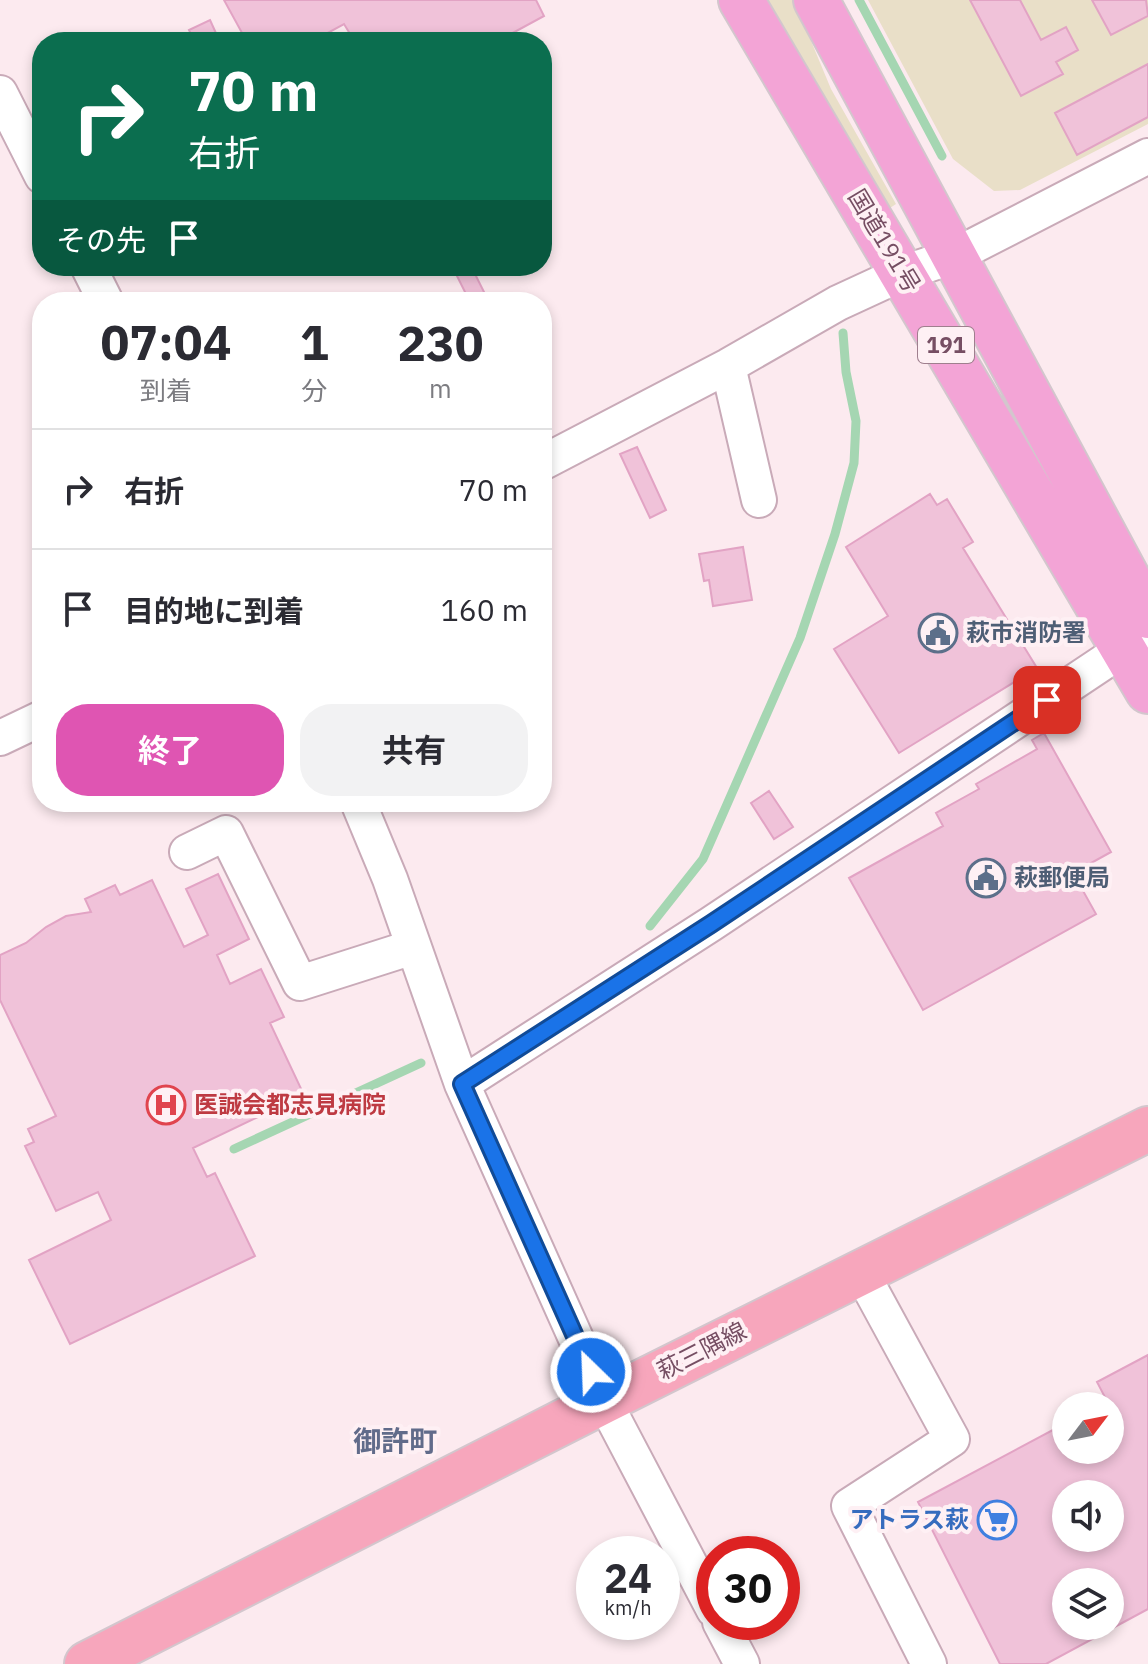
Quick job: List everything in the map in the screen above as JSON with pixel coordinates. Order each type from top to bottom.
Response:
[{"type":"highway","name":"国道191号","points":[[741,0],[903,273],[1140,632]]},
{"type":"highway","name":"国道191号","points":[[816,0],[954,256],[1140,632],[1148,691]]},
{"type":"main road","name":"萩三隅線","points":[[87,1664],[1148,1129]]},
{"type":"street","points":[[3,106],[32,158]]},
{"type":"street","points":[[552,458],[728,366],[838,303],[903,273],[954,256],[1148,156]]},
{"type":"street","points":[[728,366],[759,500]]},
{"type":"street","points":[[462,1084],[711,924],[1140,632]]},
{"type":"street","points":[[0,738],[32,723]]},
{"type":"street","points":[[362,812],[390,879],[462,1084],[604,1401],[696,1576]]},
{"type":"street","points":[[187,852],[226,833],[300,983],[413,947]]},
{"type":"street","points":[[861,1272],[952,1439],[849,1506],[929,1664]]},
{"type":"street","points":[[729,1640],[742,1664]]},
{"type":"shaded area","points":[[759,0],[794,0],[831,89],[896,204],[884,212]]},
{"type":"shaded area","points":[[868,0],[1148,0],[1148,124],[1020,190],[994,191],[953,159]]},
{"type":"building","points":[[224,0],[536,0],[544,16],[514,32],[349,32],[344,24],[329,32],[242,32]]},
{"type":"building","points":[[970,0],[1020,0],[1041,40],[1066,27],[1078,50],[1056,62],[1063,74],[1021,96]]},
{"type":"building","points":[[1092,0],[1146,0],[1148,16],[1111,35]]},
{"type":"building","points":[[210,20],[215,32],[190,32]]},
{"type":"building","points":[[1148,64],[1148,117],[1077,155],[1055,113]]},
{"type":"building","points":[[457,276],[476,276],[484,292],[465,292]]},
{"type":"building","points":[[637,447],[666,510],[650,518],[620,454]]},
{"type":"building","name":"萩市消防署","points":[[930,494],[937,505],[947,499],[973,542],[963,548],[1037,668],[899,753],[834,649],[888,616],[846,547]]},
{"type":"building","points":[[743,547],[752,600],[713,606],[709,580],[704,581],[699,554]]},
{"type":"building","points":[[1044,733],[1111,852],[1073,873],[1096,914],[923,1010],[849,878],[943,826],[936,813],[979,789],[976,784],[1037,749],[1032,740]]},
{"type":"building","points":[[769,791],[793,827],[774,839],[751,803]]},
{"type":"building","name":"医誠会都志見病院","points":[[218,874],[249,939],[217,955],[230,984],[261,969],[284,1017],[270,1023],[304,1095],[193,1148],[207,1177],[215,1173],[255,1256],[70,1344],[29,1260],[111,1220],[98,1192],[56,1211],[25,1146],[34,1142],[28,1129],[56,1116],[0,1000],[0,955],[26,943],[66,916],[91,912],[85,899],[115,885],[120,895],[152,880],[184,947],[208,935],[186,889]]},
{"type":"building","name":"アトラス萩","points":[[1148,1355],[1148,1609],[1124,1622],[1124,1568],[1052,1568],[1052,1640],[1091,1640],[1046,1664],[1000,1664],[918,1502],[1052,1430],[1052,1464],[1124,1464],[1124,1392],[1102,1392],[1097,1382]]},
{"type":"waterway","points":[[859,0],[942,156]]},
{"type":"waterway","points":[[650,926],[703,859],[800,638],[835,534],[854,463],[856,421],[846,372],[843,333]]},
{"type":"waterway","points":[[234,1149],[421,1063]]},
{"type":"place","name":"萩市消防署","points":[[938,633]]},
{"type":"place","name":"萩郵便局","points":[[986,878]]},
{"type":"place","name":"医誠会都志見病院","points":[[166,1105]]},
{"type":"place","name":"アトラス萩","points":[[997,1520]]},
{"type":"district","name":"御許町","points":[[395,1441]]},
{"type":"route","points":[[591,1372],[462,1084],[711,924],[1047,700]]}]
